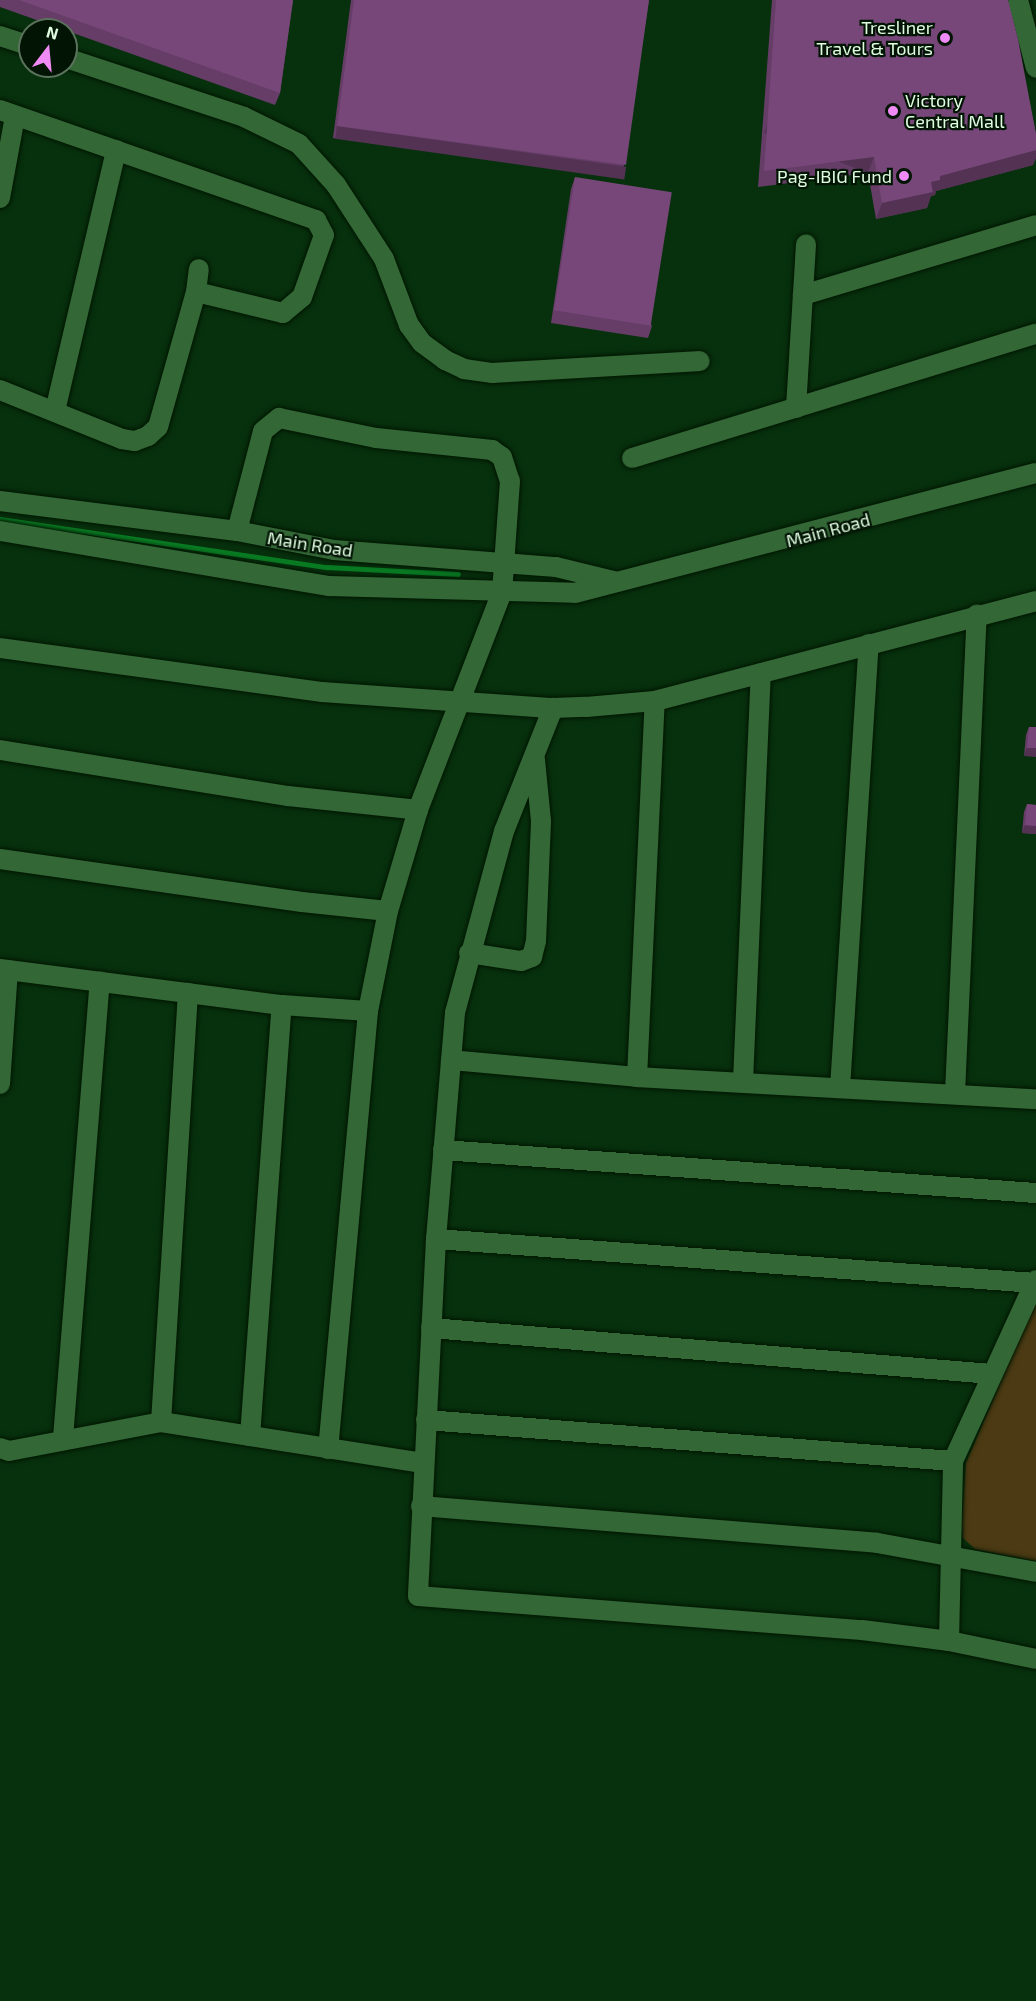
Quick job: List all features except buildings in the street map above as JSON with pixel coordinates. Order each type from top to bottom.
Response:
[{"type":"street","points":[[1018,0],[1036,68]]},
{"type":"street","points":[[0,36],[18,42]]},
{"type":"street","points":[[78,62],[244,117],[299,144],[336,185],[384,259],[409,325],[422,343],[445,360],[465,369],[493,374],[700,361]]},
{"type":"street","points":[[0,198],[8,113],[316,220],[324,235],[302,297],[284,313],[196,292]]},
{"type":"street","points":[[56,411],[116,150]]},
{"type":"street","points":[[803,295],[1036,225]]},
{"type":"street","points":[[796,408],[806,243]]},
{"type":"street","points":[[0,390],[122,439],[135,441],[158,427],[196,292],[199,269]]},
{"type":"street","points":[[632,458],[1036,334]]},
{"type":"street","points":[[237,531],[263,432],[279,418],[297,419],[376,438],[492,450],[502,457],[510,481],[502,592],[418,810],[388,910],[368,1011],[328,1449]]},
{"type":"street","name":"Main Road","points":[[0,531],[329,586],[575,592],[620,583],[1036,473]]},
{"type":"street","name":"Main Road","points":[[0,501],[237,531],[334,550],[556,567],[620,583]]},
{"type":"street","points":[[0,648],[322,692],[553,708],[655,701],[1036,601]]},
{"type":"street","points":[[955,1093],[977,615]]},
{"type":"street","points":[[840,1088],[869,644]]},
{"type":"street","points":[[743,1081],[761,673]]},
{"type":"street","points":[[637,1077],[655,701]]},
{"type":"street","points":[[553,708],[504,831],[469,953],[455,1013],[436,1239],[418,1596],[862,1630],[949,1641],[1036,1659]]},
{"type":"street","points":[[0,750],[288,796],[418,810]]},
{"type":"street","points":[[469,953],[521,961],[532,957],[536,941],[541,820],[535,756]]},
{"type":"street","points":[[0,859],[302,902],[388,910]]},
{"type":"street","points":[[0,1084],[4,970],[282,1005],[368,1011]]},
{"type":"street","points":[[63,1438],[100,981]]},
{"type":"street","points":[[161,1422],[188,993]]},
{"type":"street","points":[[250,1436],[282,1005]]},
{"type":"street","points":[[451,1060],[637,1077],[743,1081],[1036,1099]]},
{"type":"street","points":[[443,1150],[1036,1193]]},
{"type":"street","points":[[436,1239],[1036,1282],[953,1461],[953,1557],[949,1641]]},
{"type":"street","points":[[431,1328],[992,1374]]},
{"type":"street","points":[[426,1420],[953,1461]]},
{"type":"street","points":[[0,1448],[9,1450],[63,1438],[161,1422],[423,1463]]},
{"type":"street","points":[[421,1506],[878,1543],[1036,1572]]},
{"type":"shaded area","points":[[1036,1300],[1036,1561],[975,1549],[963,1538],[962,1525],[966,1463]]},
{"type":"waterway","points":[[0,519],[327,567],[458,574]]},
{"type":"place","name":"Tresliner Travel & Tours","points":[[945,38]]},
{"type":"place","name":"Victory Central Mall","points":[[893,111]]},
{"type":"place","name":"Pag-IBIG Fund","points":[[904,176]]}]
